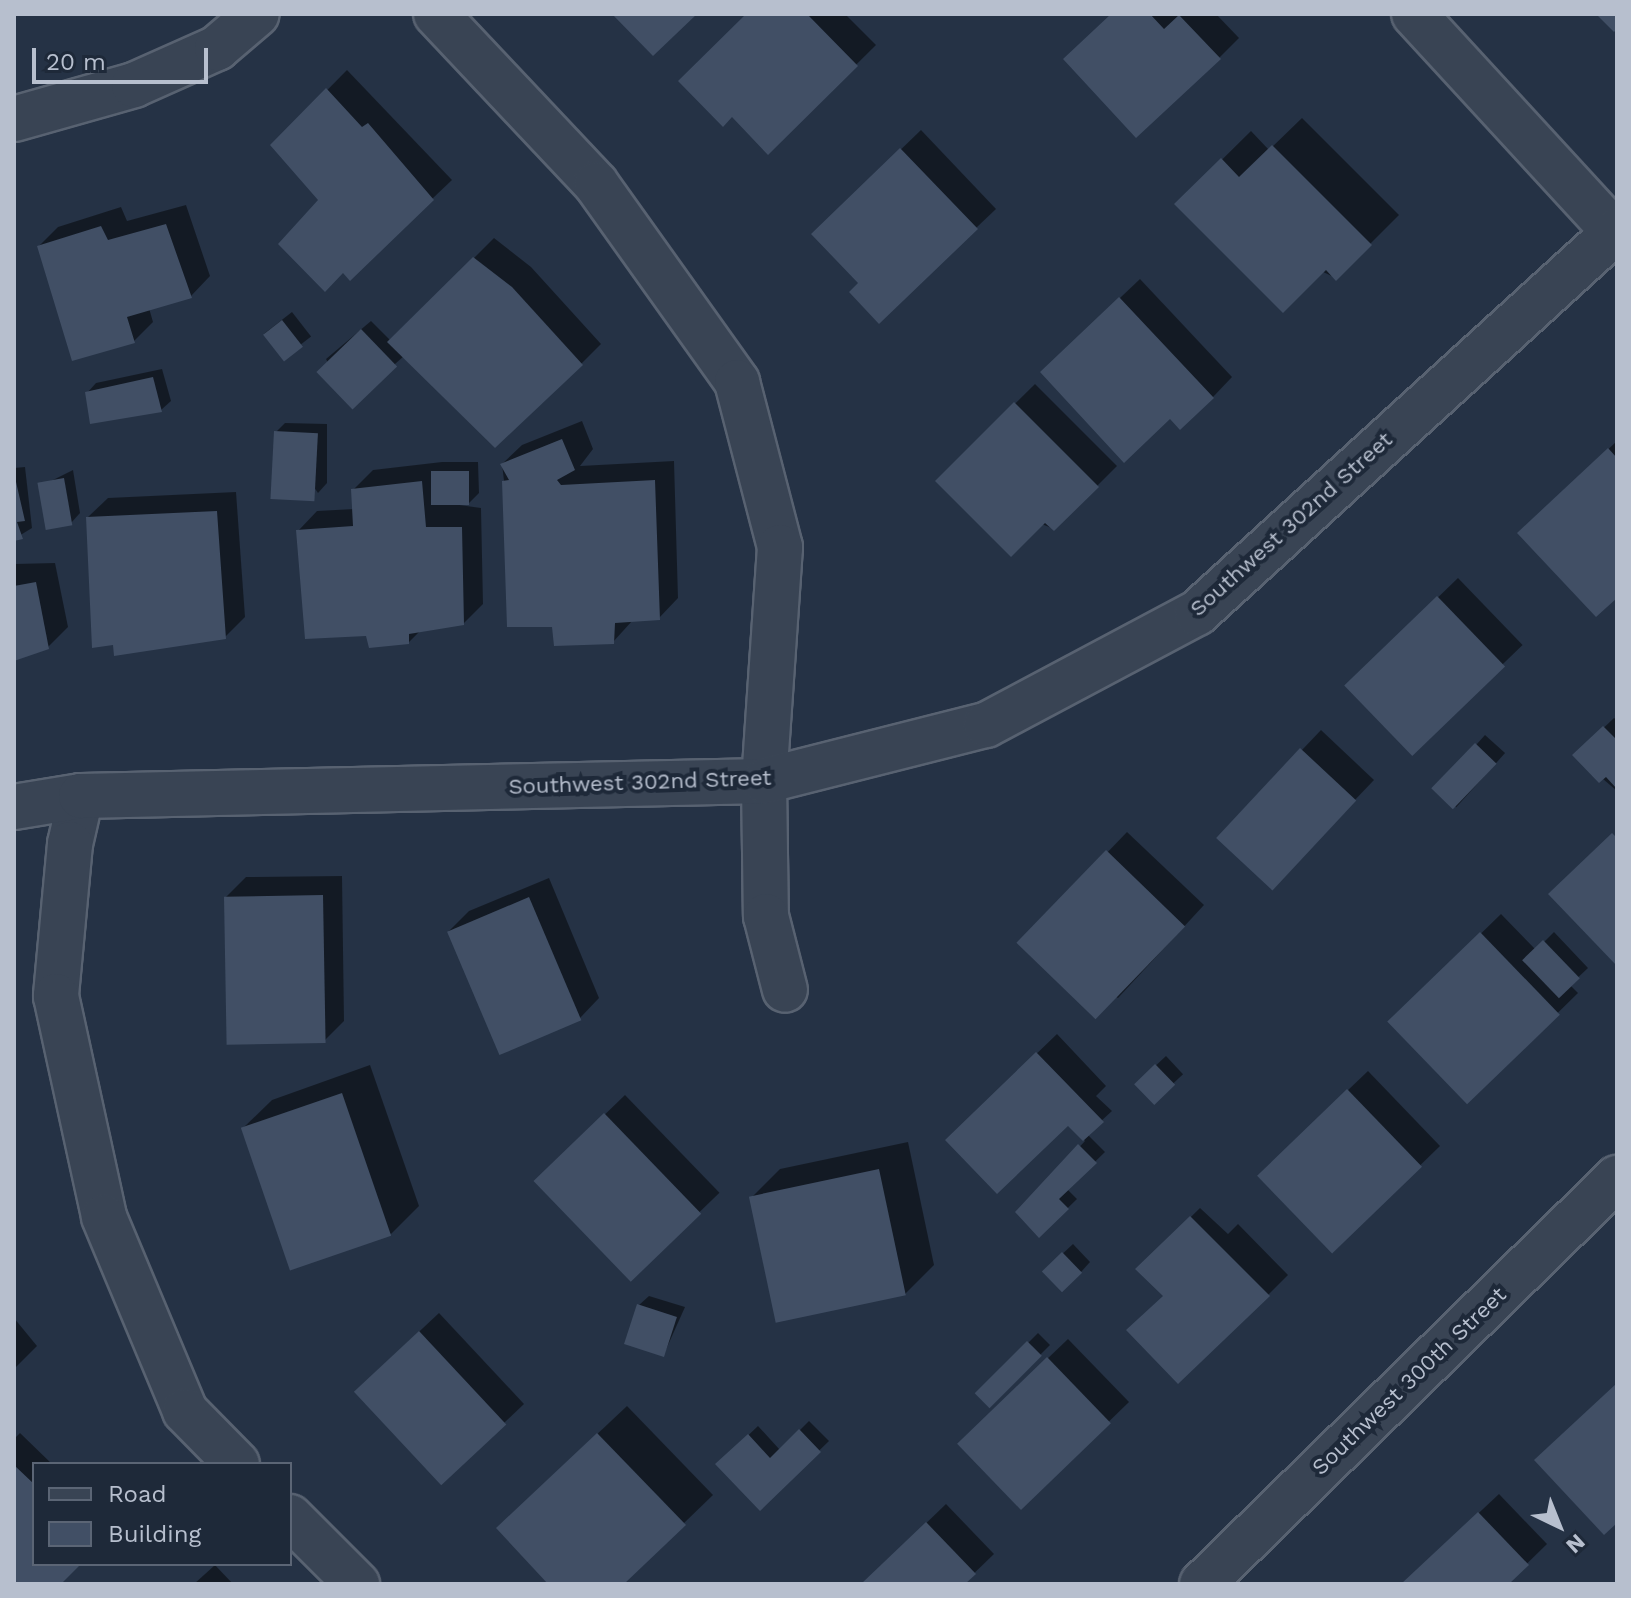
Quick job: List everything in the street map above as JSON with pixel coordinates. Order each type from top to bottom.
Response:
[{"type":"street","points":[[14,119],[134,85],[217,48],[257,14]]},
{"type":"street","points":[[436,14],[596,184],[737,382],[780,547],[764,781],[766,916],[785,990]]},
{"type":"street","points":[[1414,14],[1616,233]]},
{"type":"street","name":"Southwest 302nd Street","points":[[14,807],[81,796],[764,781],[986,725],[1197,613],[1616,233]]},
{"type":"street","points":[[81,796],[70,844],[56,996],[104,1217],[185,1411],[235,1462]]},
{"type":"street","name":"Southwest 300th Street","points":[[1202,1584],[1617,1178]]},
{"type":"street","points":[[292,1519],[357,1584]]},
{"type":"building","points":[[612,14],[697,14],[653,56]]},
{"type":"building","points":[[746,14],[807,14],[858,66],[768,155],[732,117],[723,127],[678,81]]},
{"type":"building","points":[[1111,14],[1150,14],[1164,29],[1179,15],[1221,59],[1136,138],[1063,59]]},
{"type":"building","points":[[1596,14],[1617,14],[1617,29],[1614,32]]},
{"type":"building","points":[[326,88],[362,127],[368,123],[434,200],[350,281],[343,273],[325,292],[278,244],[318,200],[270,145]]},
{"type":"building","points":[[1272,145],[1372,245],[1336,281],[1326,270],[1283,313],[1174,204],[1221,158],[1239,177]]},
{"type":"building","points":[[900,148],[978,229],[879,324],[849,292],[858,283],[811,234]]},
{"type":"building","points":[[166,224],[192,298],[127,317],[135,343],[72,361],[37,246],[101,226],[108,240]]},
{"type":"building","points":[[473,257],[512,287],[583,365],[495,448],[387,342]]},
{"type":"building","points":[[1119,297],[1214,398],[1180,430],[1170,419],[1124,463],[1040,372]]},
{"type":"building","points":[[282,320],[303,347],[284,362],[263,335]]},
{"type":"building","points":[[361,329],[397,366],[353,409],[316,372]]},
{"type":"building","points":[[153,377],[162,412],[90,424],[85,392]]},
{"type":"building","points":[[1014,402],[1099,487],[1054,531],[1045,523],[1011,557],[935,481]]},
{"type":"building","points":[[274,431],[318,433],[314,501],[270,499]]},
{"type":"building","points":[[562,439],[575,470],[557,480],[561,485],[655,480],[660,620],[615,623],[614,644],[554,646],[552,627],[507,627],[502,481],[509,480],[500,464]]},
{"type":"building","points":[[1608,448],[1617,458],[1617,598],[1596,617],[1517,533]]},
{"type":"building","points":[[431,471],[469,471],[469,505],[431,505]]},
{"type":"building","points":[[14,473],[25,521],[17,522],[23,539],[14,541]]},
{"type":"building","points":[[64,478],[72,525],[46,530],[37,483]]},
{"type":"building","points":[[422,481],[426,527],[462,527],[464,625],[409,634],[409,644],[369,648],[366,636],[305,639],[296,530],[353,526],[351,489]]},
{"type":"building","points":[[217,511],[226,639],[114,656],[113,645],[92,648],[86,517]]},
{"type":"building","points":[[36,582],[49,649],[14,661],[14,586]]},
{"type":"building","points":[[1437,596],[1505,666],[1412,756],[1344,686]]},
{"type":"building","points":[[1603,726],[1617,740],[1617,789],[1606,777],[1599,783],[1572,755]]},
{"type":"building","points":[[1475,743],[1497,764],[1453,809],[1431,788]]},
{"type":"building","points":[[1300,748],[1356,801],[1272,890],[1216,838]]},
{"type":"building","points":[[1612,833],[1617,838],[1617,966],[1548,894]]},
{"type":"building","points":[[1106,850],[1185,926],[1096,1019],[1016,943]]},
{"type":"building","points":[[323,895],[326,1043],[227,1045],[224,897]]},
{"type":"building","points":[[529,897],[581,1020],[499,1055],[447,932]]},
{"type":"building","points":[[1480,932],[1560,1015],[1467,1104],[1387,1022]]},
{"type":"building","points":[[1543,940],[1580,978],[1559,998],[1522,960]]},
{"type":"building","points":[[1036,1052],[1104,1122],[1083,1141],[1068,1126],[997,1194],[945,1140]]},
{"type":"building","points":[[1155,1064],[1175,1085],[1154,1105],[1134,1084]]},
{"type":"building","points":[[1347,1089],[1422,1167],[1332,1254],[1257,1176]]},
{"type":"building","points":[[342,1093],[391,1236],[290,1271],[241,1128]]},
{"type":"building","points":[[604,1113],[701,1214],[631,1282],[534,1181]]},
{"type":"building","points":[[1078,1144],[1097,1163],[1059,1199],[1069,1209],[1039,1238],[1015,1212]]},
{"type":"building","points":[[879,1169],[906,1295],[776,1323],[749,1197]]},
{"type":"building","points":[[1190,1216],[1270,1296],[1178,1384],[1126,1330],[1163,1296],[1135,1269]]},
{"type":"building","points":[[1062,1252],[1082,1273],[1062,1292],[1042,1271]]},
{"type":"building","points":[[637,1304],[677,1317],[664,1357],[624,1344]]},
{"type":"building","points":[[419,1331],[506,1425],[441,1485],[354,1392]]},
{"type":"building","points":[[1027,1341],[1042,1356],[990,1408],[975,1393]]},
{"type":"building","points":[[1047,1357],[1111,1423],[1021,1510],[957,1444]]},
{"type":"building","points":[[1617,1383],[1617,1523],[1604,1535],[1534,1460]]},
{"type":"building","points":[[799,1429],[821,1452],[760,1511],[715,1464],[748,1434],[770,1458]]},
{"type":"building","points":[[597,1433],[686,1525],[624,1584],[548,1584],[496,1528]]},
{"type":"building","points":[[14,1465],[32,1482],[32,1566],[79,1566],[61,1584],[14,1584]]},
{"type":"building","points":[[1478,1512],[1529,1565],[1509,1584],[1401,1584]]},
{"type":"building","points":[[926,1522],[976,1574],[965,1584],[861,1584]]}]
